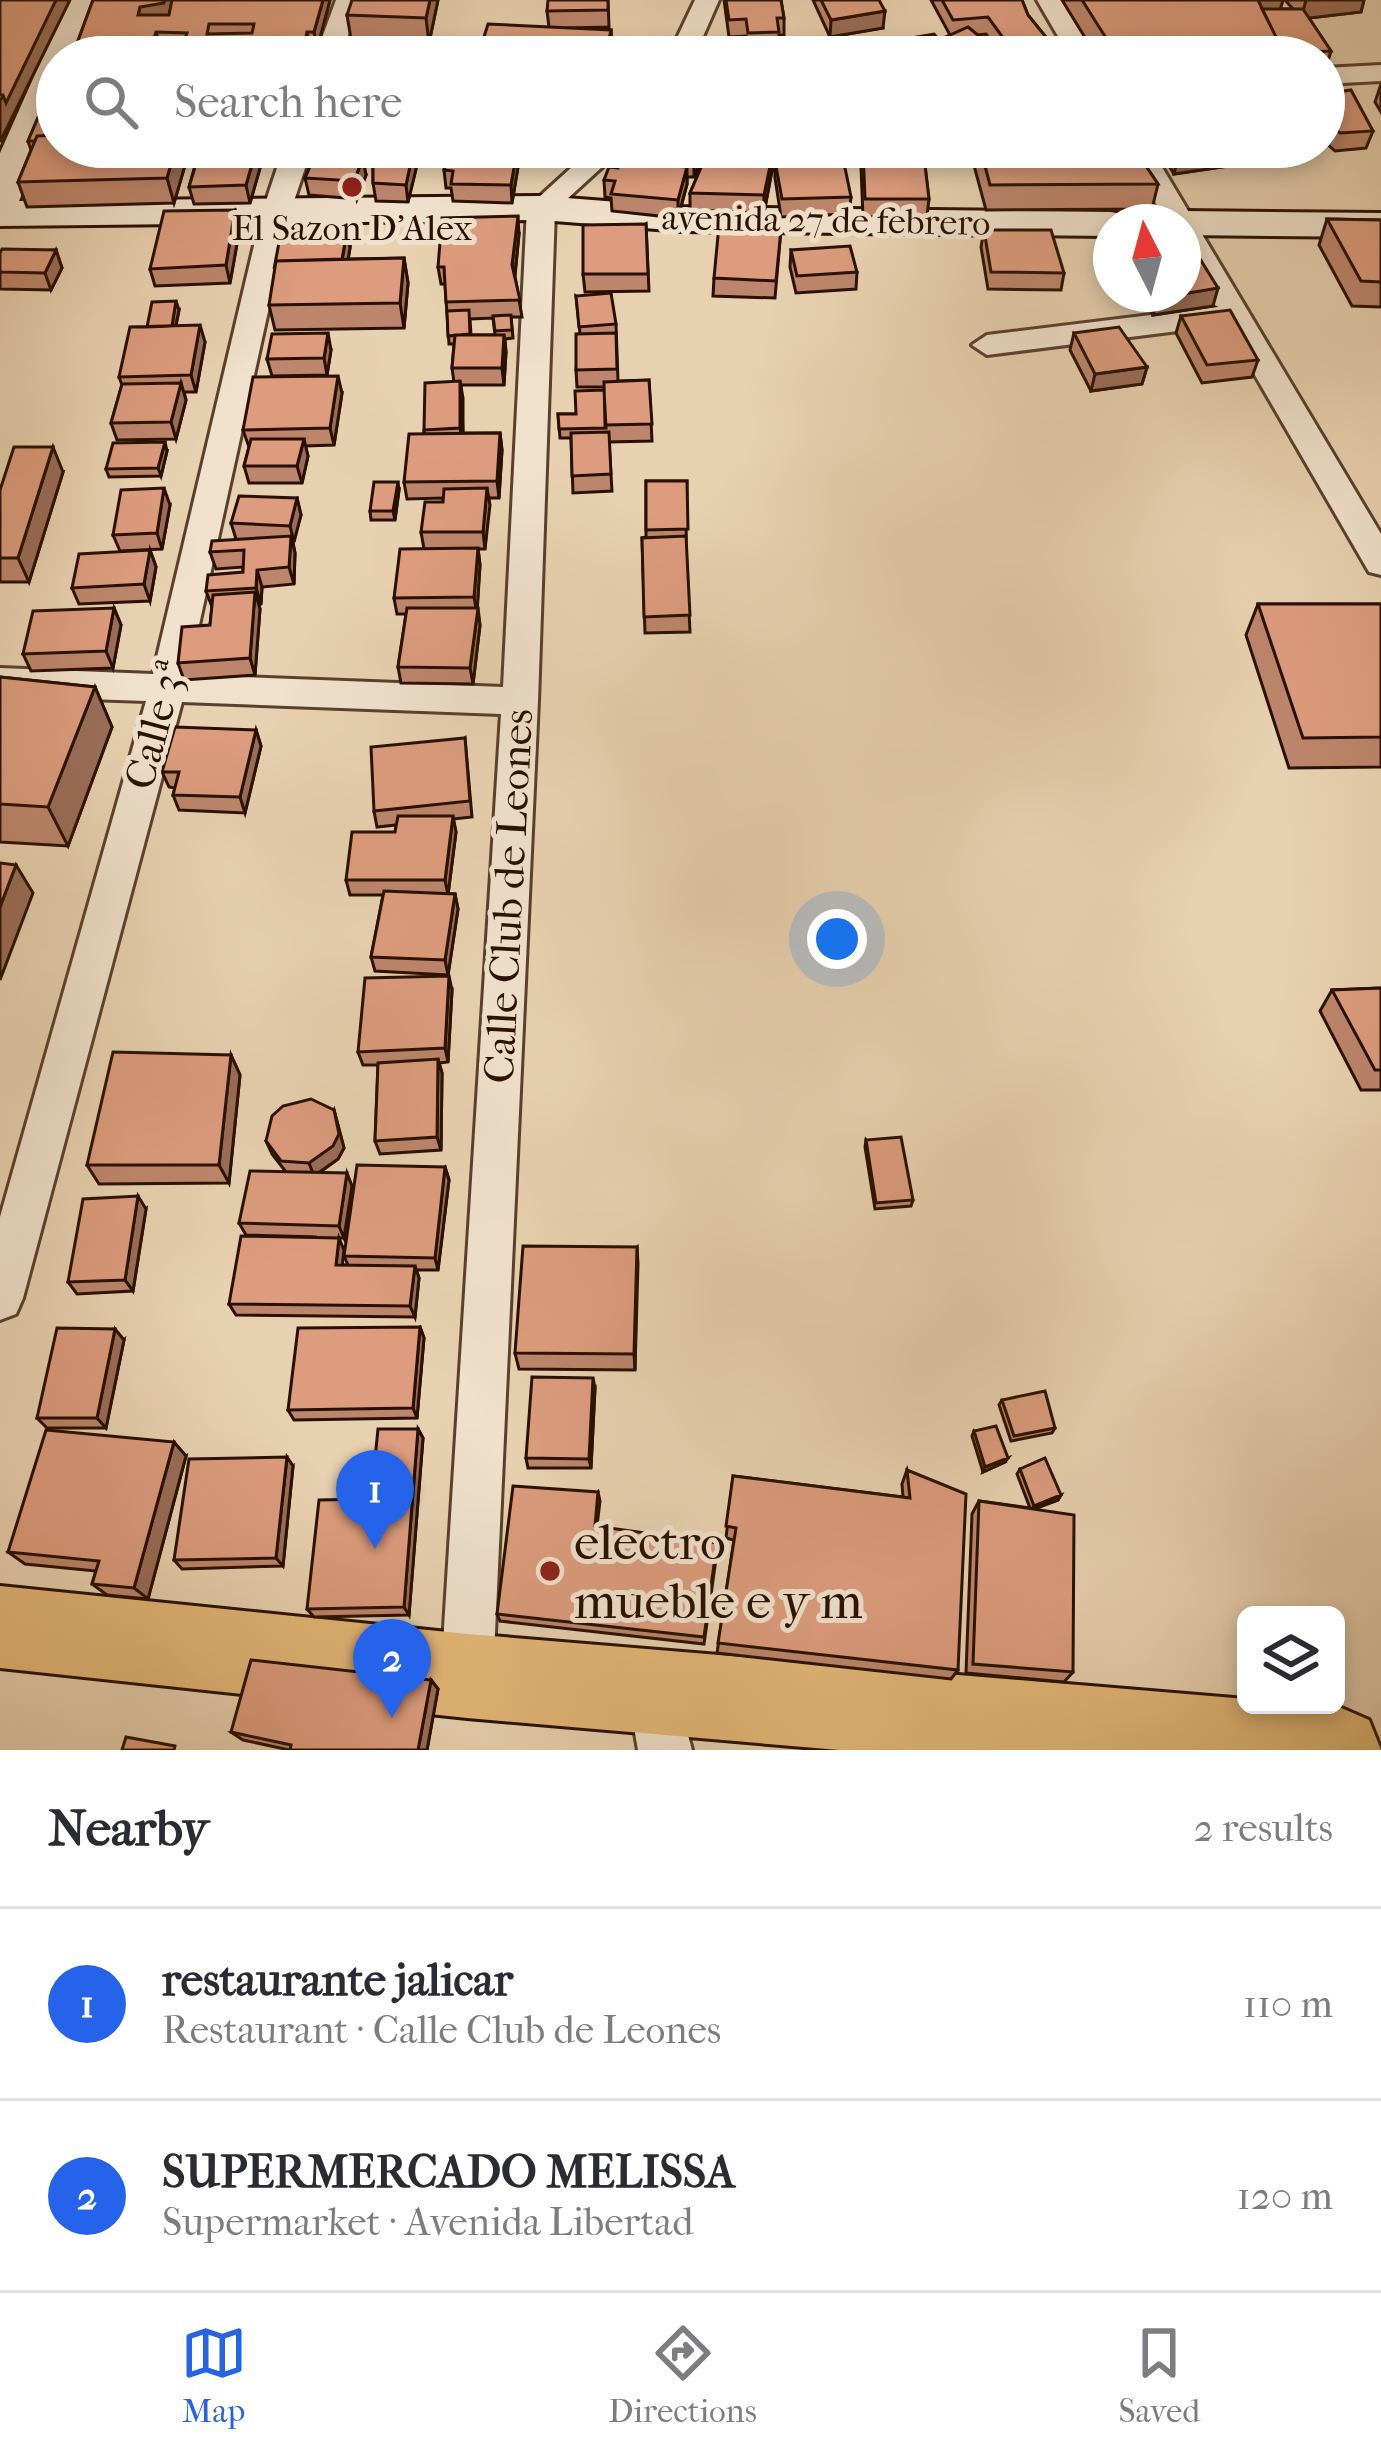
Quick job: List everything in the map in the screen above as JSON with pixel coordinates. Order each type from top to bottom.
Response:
[{"type":"main road","points":[[70,36],[86,0]]},
{"type":"main road","points":[[0,199],[36,116]]},
{"type":"main road","name":"avenida 27 de febrero","points":[[0,214],[541,208],[682,218],[1093,224]]},
{"type":"main road","points":[[1201,224],[1381,225]]},
{"type":"main road","points":[[0,1628],[467,1676],[660,1721],[1339,1750]]},
{"type":"street","points":[[336,36],[349,0]]},
{"type":"street","points":[[691,36],[707,0]]},
{"type":"street","points":[[1049,0],[1070,36]]},
{"type":"street","points":[[1345,75],[1381,73]]},
{"type":"street","name":"Calle 3ª","points":[[0,1298],[167,690],[277,211],[291,168]]},
{"type":"street","points":[[541,208],[586,168]]},
{"type":"street","points":[[1149,168],[1170,204]]},
{"type":"street","name":"Calle Club de Leones","points":[[467,1676],[520,700],[541,208]]},
{"type":"street","points":[[1201,256],[1381,563]]},
{"type":"street","points":[[987,345],[1235,314]]},
{"type":"street","points":[[0,682],[520,700]]},
{"type":"building","points":[[0,0],[56,0],[6,103],[0,95]]},
{"type":"building","points":[[93,0],[164,0],[140,7],[138,15],[169,15],[172,0],[323,0],[314,32],[306,36],[186,36],[156,32],[155,36],[80,36]],"holes":[[[209,24],[254,24],[252,33],[207,34]]]},
{"type":"building","points":[[352,0],[430,0],[426,18],[347,15]]},
{"type":"building","points":[[548,0],[608,0],[608,10],[547,11]]},
{"type":"building","points":[[726,0],[781,0],[784,18],[777,18],[779,32],[748,33],[746,19],[729,20]]},
{"type":"building","points":[[821,0],[879,0],[885,11],[831,20]]},
{"type":"building","points":[[942,0],[1022,0],[1045,36],[1002,36],[988,17],[953,20]]},
{"type":"building","points":[[1082,0],[1258,0],[1276,36],[1105,36]]},
{"type":"building","points":[[1262,9],[1303,9],[1321,36],[1276,36]]},
{"type":"building","points":[[488,24],[611,30],[610,36],[484,36]]},
{"type":"building","points":[[968,27],[979,36],[948,36]]},
{"type":"building","points":[[1351,90],[1373,131],[1345,133],[1345,91]]},
{"type":"building","points":[[36,138],[36,168],[170,168],[167,178],[18,182]]},
{"type":"building","points":[[195,168],[251,168],[246,185],[189,187]]},
{"type":"building","points":[[309,168],[359,168],[354,181],[305,178]]},
{"type":"building","points":[[373,168],[410,168],[406,185],[373,183]]},
{"type":"building","points":[[514,168],[511,185],[451,184],[453,171],[444,170]]},
{"type":"building","points":[[609,168],[687,168],[678,200],[611,194],[615,181],[604,180]]},
{"type":"building","points":[[701,168],[770,168],[764,195],[690,193]]},
{"type":"building","points":[[776,168],[845,168],[851,197],[782,199]]},
{"type":"building","points":[[864,168],[925,168],[929,199],[865,199]]},
{"type":"building","points":[[986,168],[1147,168],[1158,184],[990,185]]},
{"type":"building","points":[[235,210],[226,265],[150,269],[164,211]]},
{"type":"building","points":[[518,216],[512,265],[520,300],[446,302],[444,267],[438,267],[442,218]]},
{"type":"building","points":[[1327,219],[1381,220],[1381,282],[1361,281]]},
{"type":"building","points":[[646,224],[648,274],[583,274],[583,225]]},
{"type":"building","points":[[719,225],[781,229],[776,281],[714,278]]},
{"type":"building","points":[[984,230],[1051,230],[1064,273],[991,272]]},
{"type":"building","points":[[347,231],[342,259],[276,261],[274,269],[281,232]]},
{"type":"building","points":[[850,246],[857,272],[797,276],[791,250]]},
{"type":"building","points":[[2,249],[56,250],[45,273],[0,272]]},
{"type":"building","points":[[404,258],[400,303],[269,305],[276,261]]},
{"type":"building","points":[[1201,260],[1218,288],[1201,291]]},
{"type":"building","points":[[611,293],[616,324],[579,327],[576,296]]},
{"type":"building","points":[[176,301],[172,326],[147,327],[152,302]]},
{"type":"building","points":[[469,310],[470,334],[448,336],[447,311]]},
{"type":"building","points":[[1230,310],[1258,360],[1207,365],[1181,316]]},
{"type":"building","points":[[511,315],[512,330],[495,331],[493,316]]},
{"type":"building","points":[[200,325],[191,375],[119,377],[130,327]]},
{"type":"building","points":[[1119,327],[1147,367],[1095,374],[1074,333]]},
{"type":"building","points":[[328,333],[324,358],[267,359],[272,334]]},
{"type":"building","points":[[616,333],[617,369],[576,370],[576,334]]},
{"type":"building","points":[[455,335],[504,335],[502,368],[452,368]]},
{"type":"building","points":[[338,376],[330,428],[243,430],[253,377]]},
{"type":"building","points":[[649,380],[652,424],[605,425],[604,382]]},
{"type":"building","points":[[460,381],[460,428],[424,430],[425,383]]},
{"type":"building","points":[[181,383],[171,422],[111,423],[122,384]]},
{"type":"building","points":[[604,390],[606,428],[559,429],[558,414],[576,414],[575,391]]},
{"type":"building","points":[[609,432],[611,474],[572,476],[571,433]]},
{"type":"building","points":[[500,433],[497,481],[404,482],[409,434]]},
{"type":"building","points":[[251,439],[304,439],[297,466],[244,466]]},
{"type":"building","points":[[165,442],[158,468],[106,469],[113,443]]},
{"type":"building","points":[[14,447],[53,447],[18,558],[0,558],[0,490]]},
{"type":"building","points":[[646,481],[687,481],[688,529],[646,530]]},
{"type":"building","points":[[374,482],[398,482],[393,511],[370,511]]},
{"type":"building","points":[[164,488],[157,533],[113,535],[121,490]]},
{"type":"building","points":[[487,488],[483,532],[421,532],[425,502],[443,502],[444,489]]},
{"type":"building","points":[[239,496],[297,498],[290,526],[231,523]]},
{"type":"building","points":[[291,536],[289,567],[257,570],[256,588],[206,591],[208,575],[243,572],[244,550],[210,552],[212,541]]},
{"type":"building","points":[[686,536],[690,615],[644,617],[642,538]]},
{"type":"building","points":[[478,548],[474,597],[394,598],[400,549]]},
{"type":"building","points":[[150,550],[144,584],[72,588],[79,554]]},
{"type":"building","points":[[255,592],[250,658],[178,663],[182,627],[210,625],[213,595]]},
{"type":"building","points":[[1258,604],[1381,604],[1381,737],[1303,738]]},
{"type":"building","points":[[114,608],[106,651],[23,654],[33,611]]},
{"type":"building","points":[[407,608],[478,608],[470,668],[398,667]]},
{"type":"building","points":[[0,677],[95,687],[48,807],[0,804]]},
{"type":"building","points":[[175,727],[256,730],[240,797],[173,795],[179,772],[162,772]]},
{"type":"building","points":[[465,738],[470,801],[374,811],[371,747]]},
{"type":"building","points":[[398,816],[453,816],[445,880],[346,880],[352,832],[395,832]]},
{"type":"building","points":[[0,863],[16,865],[0,907]]},
{"type":"building","points":[[384,891],[455,894],[445,960],[371,957]]},
{"type":"building","points":[[449,976],[445,1048],[358,1052],[365,978]]},
{"type":"building","points":[[1381,988],[1381,1070],[1375,1070],[1332,990]]},
{"type":"building","points":[[113,1052],[231,1055],[219,1165],[87,1165]]},
{"type":"building","points":[[438,1059],[437,1137],[375,1141],[378,1063]]},
{"type":"building","points":[[311,1099],[334,1110],[339,1134],[333,1146],[309,1163],[281,1161],[266,1141],[272,1116],[283,1106]]},
{"type":"building","points":[[901,1137],[913,1200],[876,1203],[866,1140]]},
{"type":"building","points":[[357,1165],[445,1167],[435,1258],[344,1256]]},
{"type":"building","points":[[250,1171],[347,1173],[339,1226],[239,1223]]},
{"type":"building","points":[[138,1196],[125,1280],[68,1282],[83,1199]]},
{"type":"building","points":[[241,1236],[339,1238],[336,1265],[415,1266],[410,1306],[229,1304]]},
{"type":"building","points":[[523,1246],[637,1247],[634,1354],[515,1353]]},
{"type":"building","points":[[420,1327],[413,1408],[288,1410],[298,1328]]},
{"type":"building","points":[[57,1328],[115,1329],[97,1418],[37,1418]]},
{"type":"building","points":[[532,1377],[593,1378],[589,1459],[526,1458]]},
{"type":"building","points":[[1045,1391],[1055,1428],[1014,1436],[1002,1400]]},
{"type":"building","points":[[996,1426],[1008,1458],[985,1467],[974,1431]]},
{"type":"building","points":[[378,1429],[418,1429],[404,1607],[307,1609],[319,1500],[371,1499]]},
{"type":"building","points":[[46,1430],[174,1442],[134,1588],[92,1584],[99,1561],[8,1552]]},
{"type":"building","points":[[287,1457],[276,1558],[174,1560],[189,1459]]},
{"type":"building","points":[[1045,1458],[1061,1495],[1034,1506],[1020,1469]]},
{"type":"building","points":[[907,1470],[966,1494],[958,1670],[718,1643],[736,1528],[726,1526],[733,1476],[910,1498]]},
{"type":"building","points":[[513,1486],[598,1492],[595,1526],[717,1543],[704,1637],[497,1614]]},
{"type":"building","points":[[979,1501],[1074,1515],[1073,1672],[973,1664]]},
{"type":"building","points":[[251,1660],[431,1680],[418,1750],[290,1750],[291,1745],[231,1732]]},
{"type":"building","points":[[126,1737],[175,1746],[174,1750],[122,1750]]},
{"type":"place","name":"El Sazon D'Alex","points":[[352,187]]},
{"type":"place","name":"restaurante jalicar","points":[[375,1549]]},
{"type":"place","name":"electro mueble e y m","points":[[550,1571]]},
{"type":"place","name":"SUPERMERCADO MELISSA","points":[[392,1718]]}]
